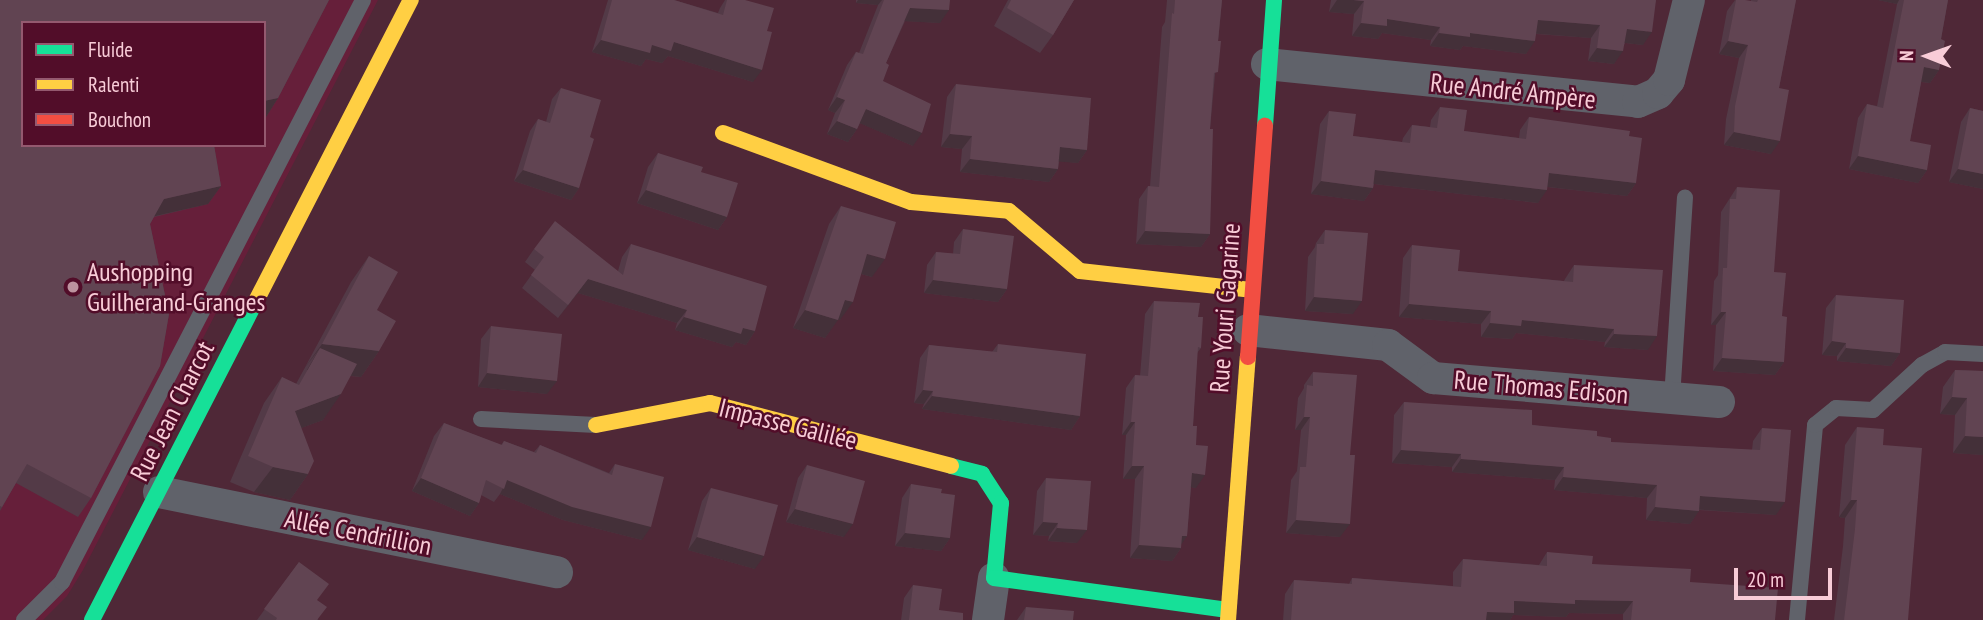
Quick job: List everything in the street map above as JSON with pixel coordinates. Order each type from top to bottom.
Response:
[{"type":"street","name":"Rue Jean Charcot","points":[[99,614],[411,0]]},
{"type":"street","name":"Rue Youri Gagarine","points":[[1228,615],[1267,64],[1274,0]]},
{"type":"street","name":"Rue André Ampère","points":[[1267,64],[1638,102],[1658,93],[1669,80],[1689,0]]},
{"type":"street","points":[[723,134],[911,202],[1009,211],[1080,271],[1251,290]]},
{"type":"street","name":"Rue Thomas Edison","points":[[1248,330],[1388,345],[1433,378],[1719,402]]},
{"type":"street","name":"Impasse Galilée","points":[[596,425],[710,403],[982,474],[1001,503],[988,620]]},
{"type":"street","name":"Allée Cendrillion","points":[[159,492],[557,572]]},
{"type":"street","points":[[994,578],[1228,615]]},
{"type":"lane","points":[[24,620],[62,582],[363,0]]},
{"type":"lane","points":[[1672,398],[1685,197]]},
{"type":"lane","points":[[1797,620],[1815,425],[1836,408],[1873,410],[1922,365],[1945,352],[1983,354]]},
{"type":"lane","name":"Impasse Galilée","points":[[481,419],[596,425]]},
{"type":"shaded area","name":"Aushopping Guilherand-Granges","points":[[0,0],[378,0],[83,570],[67,596],[43,620],[0,620]]},
{"type":"building","name":"Aushopping Guilherand-Granges","points":[[0,0],[329,0],[278,98],[266,101],[266,21],[21,21],[21,147],[214,147],[221,186],[164,199],[150,224],[169,314],[160,366],[91,498],[27,464],[2,507]]},
{"type":"building","points":[[612,0],[674,0],[723,15],[727,0],[745,0],[774,8],[767,31],[772,32],[762,70],[674,42],[671,51],[652,45],[650,53],[601,40]]},
{"type":"building","points":[[884,0],[950,0],[949,10],[910,8],[886,63],[889,65],[883,81],[931,104],[922,133],[866,109],[857,129],[837,121],[845,100],[837,97],[856,52],[863,54]]},
{"type":"building","points":[[1011,0],[1074,0],[1053,35],[1007,8]]},
{"type":"building","points":[[1175,0],[1222,0],[1218,41],[1221,41],[1218,72],[1214,73],[1210,129],[1213,129],[1210,234],[1145,231],[1148,186],[1159,187]]},
{"type":"building","points":[[1353,0],[1656,0],[1652,32],[1627,29],[1623,51],[1597,48],[1600,25],[1538,20],[1535,41],[1470,33],[1470,37],[1439,33],[1440,27],[1387,19],[1387,26],[1361,23],[1364,1]]},
{"type":"building","points":[[1736,0],[1796,0],[1779,88],[1789,90],[1780,141],[1734,132],[1735,106],[1748,45],[1728,41]]},
{"type":"building","points":[[1904,0],[1948,0],[1941,39],[1945,41],[1939,70],[1924,67],[1910,141],[1931,145],[1927,170],[1858,156],[1867,104],[1883,108]]},
{"type":"building","points":[[956,84],[1091,98],[1087,150],[1060,147],[1058,169],[970,159],[972,136],[950,134]]},
{"type":"building","points":[[561,88],[601,100],[590,137],[594,139],[579,188],[523,170],[538,119],[550,123]]},
{"type":"building","points":[[1440,107],[1467,110],[1464,131],[1526,139],[1529,117],[1630,131],[1629,136],[1642,138],[1636,183],[1549,173],[1547,190],[1375,170],[1373,188],[1321,181],[1329,111],[1356,114],[1353,136],[1410,143],[1412,125],[1437,128]]},
{"type":"building","points":[[1970,108],[1983,111],[1983,174],[1958,169]]},
{"type":"building","points":[[658,153],[703,167],[701,172],[738,183],[727,217],[646,190]]},
{"type":"building","points":[[1737,187],[1780,190],[1774,272],[1786,273],[1782,316],[1787,317],[1784,362],[1722,358],[1726,312],[1721,312],[1723,268],[1727,268],[1730,199],[1736,199]]},
{"type":"building","points":[[841,206],[896,222],[885,259],[867,254],[853,302],[845,300],[838,320],[805,310]]},
{"type":"building","points":[[555,221],[623,275],[631,244],[767,286],[755,331],[743,328],[741,334],[684,317],[687,310],[588,279],[568,305],[531,275],[544,257],[534,249]]},
{"type":"building","points":[[963,229],[1014,236],[1007,289],[933,280],[936,252],[960,254]]},
{"type":"building","points":[[1325,230],[1368,233],[1362,301],[1314,297],[1317,244],[1324,244]]},
{"type":"building","points":[[1412,245],[1460,250],[1458,271],[1573,282],[1574,265],[1663,270],[1657,336],[1614,334],[1614,329],[1522,320],[1521,326],[1490,323],[1491,311],[1409,304]]},
{"type":"building","points":[[369,256],[398,272],[377,310],[396,321],[379,351],[322,344]]},
{"type":"building","points":[[1836,295],[1904,300],[1900,353],[1846,348],[1846,343],[1832,341]]},
{"type":"building","points":[[1154,301],[1200,303],[1198,317],[1203,317],[1201,348],[1198,347],[1193,426],[1197,426],[1196,445],[1208,446],[1205,475],[1192,473],[1187,536],[1182,536],[1181,548],[1139,545],[1144,466],[1132,466],[1135,422],[1131,422],[1135,375],[1148,376]]},
{"type":"building","points":[[491,326],[562,334],[557,381],[487,373]]},
{"type":"building","points":[[998,344],[1086,354],[1080,416],[932,396],[933,391],[923,390],[929,345],[997,352]]},
{"type":"building","points":[[320,348],[357,364],[341,394],[295,411],[314,461],[308,474],[273,467],[248,456],[282,377],[299,385]]},
{"type":"building","points":[[1955,370],[1983,371],[1983,437],[1965,436],[1967,398],[1952,397]]},
{"type":"building","points":[[1313,372],[1357,375],[1350,455],[1355,455],[1350,524],[1296,520],[1300,467],[1306,467],[1310,417],[1304,417],[1307,385],[1313,386]]},
{"type":"building","points":[[1404,402],[1532,410],[1532,425],[1597,431],[1597,436],[1611,438],[1611,442],[1760,450],[1762,428],[1791,430],[1785,502],[1700,496],[1699,511],[1655,507],[1657,485],[1563,477],[1564,467],[1461,459],[1461,454],[1401,450]]},
{"type":"building","points":[[444,423],[502,445],[504,441],[536,453],[540,445],[612,475],[615,464],[664,477],[651,527],[572,507],[507,480],[504,489],[486,480],[479,503],[421,478]]},
{"type":"building","points":[[1857,427],[1884,429],[1883,445],[1922,448],[1908,620],[1844,620],[1857,500],[1851,500]]},
{"type":"building","points":[[807,465],[865,481],[853,524],[795,509]]},
{"type":"building","points":[[1046,478],[1091,481],[1087,530],[1057,528],[1058,523],[1043,522]]},
{"type":"building","points":[[911,484],[942,489],[941,493],[955,495],[950,538],[905,533]]},
{"type":"building","points":[[711,488],[778,505],[764,556],[697,537]]},
{"type":"building","points":[[1547,552],[1593,556],[1592,564],[1691,569],[1690,582],[1778,588],[1775,620],[1631,620],[1633,601],[1575,600],[1575,604],[1514,601],[1514,613],[1487,612],[1486,620],[1291,620],[1294,580],[1352,584],[1352,578],[1461,587],[1463,559],[1547,566]]},
{"type":"building","points":[[299,562],[329,584],[317,600],[327,607],[317,620],[276,620],[277,618],[264,609]]},
{"type":"building","points":[[913,585],[942,589],[939,610],[963,613],[963,620],[909,620]]},
{"type":"building","points":[[1026,607],[1074,611],[1073,620],[1024,620]]},
{"type":"traffic: fast","points":[[1265,126],[1274,0]]},
{"type":"traffic: fast","points":[[92,620],[254,305]]},
{"type":"traffic: fast","points":[[951,466],[982,474],[1001,503],[994,578],[1228,610]]},
{"type":"traffic: slow","points":[[254,305],[411,0]]},
{"type":"traffic: slow","points":[[723,133],[911,202],[1009,211],[1080,271],[1251,290]]},
{"type":"traffic: slow","points":[[1228,620],[1248,357]]},
{"type":"traffic: slow","points":[[596,425],[710,403],[951,466]]},
{"type":"traffic: jam","points":[[1248,357],[1265,126]]},
{"type":"place","name":"Aushopping Guilherand-Granges","points":[[73,287]]}]
